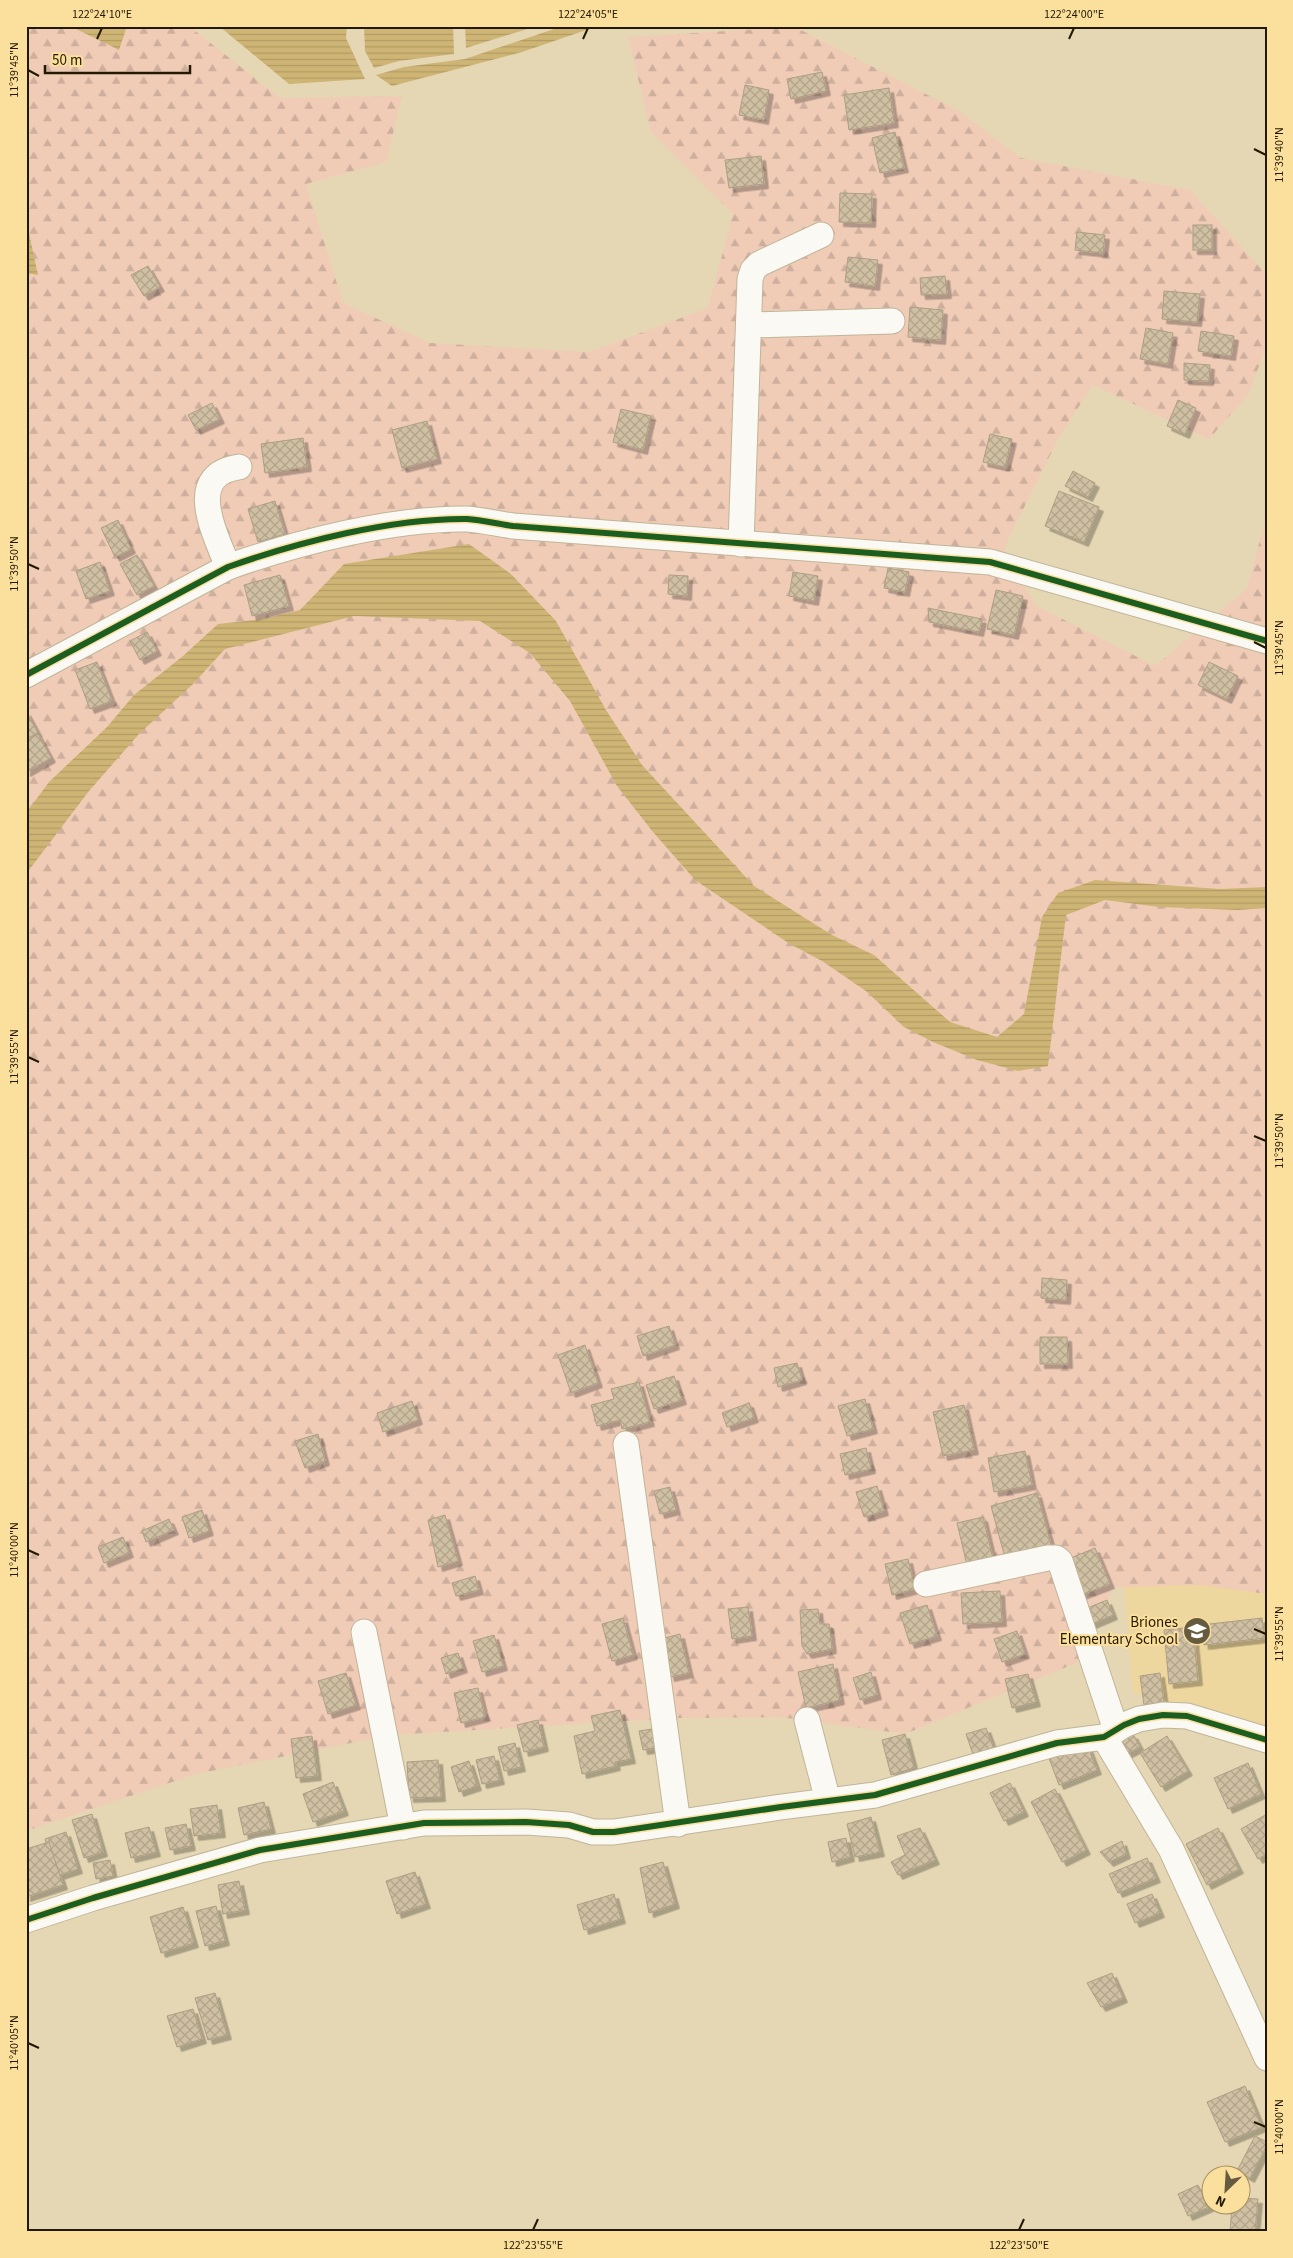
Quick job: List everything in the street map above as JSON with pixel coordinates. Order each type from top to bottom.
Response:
[{"type":"street","points":[[741,544],[750,326],[750,279],[753,270],[759,264],[822,235]]},
{"type":"street","points":[[750,326],[892,321]]},
{"type":"street","points":[[228,567],[207,512],[207,493],[212,481],[225,469],[239,467]]},
{"type":"street","points":[[26,675],[228,567],[259,556],[332,537],[422,521],[469,519],[513,526],[990,562],[1267,641]]},
{"type":"street","points":[[626,1444],[678,1824]]},
{"type":"street","points":[[926,1584],[1048,1558],[1056,1558],[1060,1561],[1110,1733],[1171,1849],[1267,2058]]},
{"type":"street","points":[[364,1632],[403,1827]]},
{"type":"street","points":[[26,1920],[93,1898],[260,1850],[424,1823],[526,1822],[569,1825],[593,1832],[614,1832],[875,1795],[1057,1743],[1110,1733],[1139,1719],[1163,1715],[1187,1716],[1267,1740]]},
{"type":"street","points":[[807,1720],[828,1801]]},
{"type":"shaded area","points":[[70,26],[125,26],[126,29],[119,50]]},
{"type":"shaded area","points":[[219,26],[347,26],[346,38],[365,79],[289,84]]},
{"type":"shaded area","points":[[364,26],[453,26],[454,54],[399,61],[374,68],[365,51]]},
{"type":"shaded area","points":[[465,26],[537,26],[466,48]]},
{"type":"shaded area","points":[[563,26],[598,26],[522,52],[392,86],[376,75],[404,67],[465,59]]},
{"type":"shaded area","points":[[26,222],[27,224],[38,275],[26,273]]},
{"type":"shaded area","points":[[469,544],[511,574],[556,621],[606,710],[642,765],[754,886],[832,935],[874,955],[950,1022],[997,1037],[1024,1014],[1042,917],[1058,893],[1095,880],[1220,889],[1267,887],[1267,908],[1238,910],[1159,907],[1105,900],[1066,915],[1048,1066],[1018,1071],[977,1060],[933,1042],[904,1027],[866,991],[822,961],[790,944],[695,880],[653,832],[617,786],[570,701],[530,653],[480,621],[354,616],[225,649],[193,684],[139,734],[89,791],[26,874],[26,813],[49,782],[107,727],[134,695],[183,656],[218,624],[264,619],[300,610],[344,564]]},
{"type":"shaded area","name":"Briones Elementary School","points":[[1267,1566],[1267,1732],[1133,1692],[1123,1570]]},
{"type":"green space","points":[[26,26],[189,26],[280,98],[402,96],[386,162],[306,184],[343,303],[430,343],[589,352],[708,308],[733,214],[651,132],[628,37],[795,27],[959,111],[1021,158],[1190,190],[1267,275],[1267,345],[1248,395],[1209,439],[1093,385],[1060,435],[1004,548],[1035,605],[1155,666],[1247,589],[1267,513],[1267,1594],[1199,1585],[1114,1587],[1076,1663],[905,1734],[780,1717],[677,1718],[391,1735],[196,1774],[26,1831]]},
{"type":"building","points":[[822,72],[826,91],[791,99],[787,79]]},
{"type":"building","points":[[745,85],[769,90],[764,120],[739,115]]},
{"type":"building","points":[[889,88],[894,123],[849,130],[844,95]]},
{"type":"building","points":[[895,132],[904,168],[880,173],[872,138]]},
{"type":"building","points":[[761,156],[764,184],[729,188],[725,160]]},
{"type":"building","points":[[840,193],[872,194],[871,223],[839,222]]},
{"type":"building","points":[[1193,225],[1212,225],[1212,250],[1193,250]]},
{"type":"building","points":[[1077,232],[1105,235],[1103,253],[1075,250]]},
{"type":"building","points":[[848,257],[878,260],[875,286],[845,282]]},
{"type":"building","points":[[148,266],[160,287],[144,296],[131,275]]},
{"type":"building","points":[[945,276],[947,294],[921,295],[920,278]]},
{"type":"building","points":[[1164,291],[1200,294],[1197,322],[1162,319]]},
{"type":"building","points":[[910,307],[943,310],[941,340],[908,337]]},
{"type":"building","points":[[1146,328],[1173,333],[1168,364],[1140,359]]},
{"type":"building","points":[[1201,331],[1234,336],[1231,356],[1198,351]]},
{"type":"building","points":[[1184,363],[1210,365],[1209,381],[1184,380]]},
{"type":"building","points":[[1178,400],[1196,408],[1185,434],[1167,426]]},
{"type":"building","points":[[212,403],[220,419],[196,430],[188,415]]},
{"type":"building","points":[[621,409],[651,416],[643,450],[613,442]]},
{"type":"building","points":[[427,421],[437,459],[402,468],[392,430]]},
{"type":"building","points":[[990,434],[1012,439],[1005,467],[983,462]]},
{"type":"building","points":[[303,438],[307,467],[265,473],[261,444]]},
{"type":"building","points":[[1073,471],[1095,483],[1088,497],[1065,486]]},
{"type":"building","points":[[1059,491],[1099,507],[1084,542],[1045,526]]},
{"type":"building","points":[[275,501],[285,534],[258,542],[248,509]]},
{"type":"building","points":[[118,520],[131,549],[115,557],[101,528]]},
{"type":"building","points":[[137,555],[154,586],[137,595],[120,564]]},
{"type":"building","points":[[100,562],[110,591],[86,599],[76,571]]},
{"type":"building","points":[[888,568],[909,572],[905,592],[884,588]]},
{"type":"building","points":[[793,572],[818,576],[814,601],[789,596]]},
{"type":"building","points":[[280,575],[289,606],[252,616],[244,585]]},
{"type":"building","points":[[669,575],[688,576],[687,596],[668,594]]},
{"type":"building","points":[[996,590],[1023,596],[1014,635],[987,629]]},
{"type":"building","points":[[928,608],[982,619],[979,632],[929,622]]},
{"type":"building","points":[[147,632],[157,651],[140,660],[130,641]]},
{"type":"building","points":[[97,662],[112,701],[90,709],[75,670]]},
{"type":"building","points":[[1209,662],[1238,676],[1227,699],[1198,685]]},
{"type":"building","points":[[26,711],[38,733],[26,739]]},
{"type":"building","points":[[38,734],[51,758],[26,772],[26,741]]},
{"type":"building","points":[[1042,1278],[1067,1280],[1066,1300],[1041,1298]]},
{"type":"building","points":[[669,1326],[675,1345],[643,1356],[637,1336]]},
{"type":"building","points":[[1040,1337],[1067,1337],[1068,1364],[1040,1364]]},
{"type":"building","points":[[585,1345],[598,1383],[571,1393],[558,1355]]},
{"type":"building","points":[[797,1363],[802,1380],[778,1387],[774,1368]]},
{"type":"building","points":[[674,1376],[682,1400],[654,1409],[646,1385]]},
{"type":"building","points":[[639,1382],[650,1422],[622,1429],[620,1420],[597,1426],[591,1405],[614,1399],[611,1389]]},
{"type":"building","points":[[865,1399],[873,1429],[847,1436],[838,1406]]},
{"type":"building","points":[[412,1401],[418,1420],[383,1432],[377,1413]]},
{"type":"building","points":[[749,1403],[754,1418],[727,1427],[722,1413]]},
{"type":"building","points":[[964,1405],[974,1450],[943,1456],[933,1412]]},
{"type":"building","points":[[318,1434],[325,1461],[305,1468],[295,1441]]},
{"type":"building","points":[[866,1448],[871,1469],[845,1475],[840,1454]]},
{"type":"building","points":[[1025,1451],[1032,1485],[994,1492],[988,1458]]},
{"type":"building","points":[[877,1486],[884,1511],[864,1517],[856,1492]]},
{"type":"building","points":[[670,1487],[676,1510],[660,1514],[654,1491]]},
{"type":"building","points":[[1037,1493],[1053,1552],[1007,1565],[991,1506]]},
{"type":"building","points":[[202,1510],[209,1531],[189,1538],[182,1517]]},
{"type":"building","points":[[445,1515],[458,1561],[438,1567],[428,1520]]},
{"type":"building","points":[[983,1517],[993,1559],[967,1565],[957,1523]]},
{"type":"building","points":[[169,1519],[174,1530],[146,1542],[142,1531]]},
{"type":"building","points":[[123,1537],[129,1553],[104,1563],[98,1547]]},
{"type":"building","points":[[1095,1548],[1110,1584],[1081,1595],[1066,1560]]},
{"type":"building","points":[[908,1559],[915,1589],[892,1595],[885,1564]]},
{"type":"building","points":[[475,1576],[479,1590],[456,1596],[452,1583]]},
{"type":"building","points":[[1000,1591],[1002,1622],[963,1624],[961,1593]]},
{"type":"building","points":[[1107,1600],[1113,1615],[1087,1626],[1080,1611]]},
{"type":"building","points":[[927,1605],[937,1636],[910,1644],[900,1613]]},
{"type":"building","points":[[748,1607],[752,1636],[732,1639],[728,1609]]},
{"type":"building","points":[[818,1609],[820,1624],[829,1624],[832,1649],[807,1654],[802,1646],[800,1610]]},
{"type":"building","points":[[623,1618],[633,1655],[612,1661],[602,1624]]},
{"type":"building","points":[[1262,1618],[1265,1638],[1204,1645],[1201,1625]]},
{"type":"building","points":[[1193,1627],[1198,1681],[1169,1684],[1164,1630]]},
{"type":"building","points":[[1017,1631],[1025,1654],[1002,1662],[994,1639]]},
{"type":"building","points":[[680,1634],[689,1673],[670,1677],[661,1639]]},
{"type":"building","points":[[494,1635],[503,1666],[482,1672],[473,1641]]},
{"type":"building","points":[[458,1653],[463,1668],[446,1674],[441,1658]]},
{"type":"building","points":[[833,1664],[840,1700],[806,1708],[798,1672]]},
{"type":"building","points":[[871,1672],[877,1695],[860,1700],[853,1678]]},
{"type":"building","points":[[346,1673],[356,1705],[328,1714],[318,1681]]},
{"type":"building","points":[[1160,1673],[1164,1702],[1144,1705],[1140,1676]]},
{"type":"building","points":[[1028,1674],[1036,1702],[1012,1708],[1005,1679]]},
{"type":"building","points":[[478,1688],[485,1717],[461,1723],[454,1693]]},
{"type":"building","points":[[620,1710],[631,1759],[615,1762],[616,1766],[582,1774],[574,1736],[595,1731],[591,1716]]},
{"type":"building","points":[[538,1720],[544,1747],[524,1752],[517,1725]]},
{"type":"building","points":[[986,1728],[995,1752],[975,1760],[966,1734]]},
{"type":"building","points":[[652,1729],[656,1748],[643,1750],[639,1731]]},
{"type":"building","points":[[905,1734],[914,1768],[891,1775],[882,1740]]},
{"type":"building","points":[[1133,1734],[1140,1747],[1126,1754],[1120,1741]]},
{"type":"building","points":[[312,1736],[317,1776],[296,1778],[291,1739]]},
{"type":"building","points":[[1167,1736],[1188,1771],[1161,1787],[1140,1753]]},
{"type":"building","points":[[1085,1739],[1097,1770],[1059,1785],[1047,1753]]},
{"type":"building","points":[[515,1743],[521,1767],[504,1771],[498,1747]]},
{"type":"building","points":[[494,1756],[500,1780],[482,1784],[476,1760]]},
{"type":"building","points":[[438,1760],[441,1797],[409,1798],[407,1762]]},
{"type":"building","points":[[469,1761],[477,1786],[459,1792],[451,1767]]},
{"type":"building","points":[[1248,1763],[1261,1794],[1228,1809],[1214,1778]]},
{"type":"building","points":[[333,1782],[344,1811],[313,1822],[303,1794]]},
{"type":"building","points":[[1010,1783],[1024,1812],[1004,1821],[990,1793]]},
{"type":"building","points":[[1055,1789],[1086,1850],[1062,1862],[1031,1802]]},
{"type":"building","points":[[264,1802],[271,1829],[244,1835],[238,1808]]},
{"type":"building","points":[[217,1805],[221,1833],[194,1836],[190,1809]]},
{"type":"building","points":[[92,1814],[103,1852],[84,1858],[72,1820]]},
{"type":"building","points":[[1267,1814],[1267,1854],[1258,1859],[1241,1829]]},
{"type":"building","points":[[871,1817],[880,1852],[855,1857],[847,1824]]},
{"type":"building","points":[[186,1824],[191,1846],[170,1850],[165,1828]]},
{"type":"building","points":[[149,1827],[156,1852],[131,1858],[125,1833]]},
{"type":"building","points":[[920,1828],[935,1860],[898,1875],[891,1862],[905,1855],[897,1836]]},
{"type":"building","points":[[1218,1828],[1239,1869],[1207,1885],[1186,1844]]},
{"type":"building","points":[[66,1832],[78,1869],[56,1876],[45,1839]]},
{"type":"building","points":[[846,1838],[850,1857],[832,1862],[828,1842]]},
{"type":"building","points":[[1122,1841],[1126,1854],[1109,1862],[1100,1852]]},
{"type":"building","points":[[49,1842],[63,1885],[26,1897],[26,1849]]},
{"type":"building","points":[[1147,1858],[1156,1878],[1118,1893],[1109,1874]]},
{"type":"building","points":[[110,1860],[113,1876],[96,1879],[93,1863]]},
{"type":"building","points":[[663,1862],[675,1904],[649,1913],[640,1868]]},
{"type":"building","points":[[415,1872],[426,1904],[397,1914],[386,1881]]},
{"type":"building","points":[[239,1881],[245,1910],[223,1914],[218,1885]]},
{"type":"building","points":[[614,1894],[621,1919],[584,1930],[577,1905]]},
{"type":"building","points":[[1152,1894],[1160,1913],[1135,1923],[1127,1904]]},
{"type":"building","points":[[216,1906],[225,1941],[205,1946],[196,1911]]},
{"type":"building","points":[[183,1907],[194,1943],[161,1953],[150,1917]]},
{"type":"building","points":[[1112,1973],[1123,1998],[1101,2007],[1087,1983]]},
{"type":"building","points":[[215,1993],[227,2035],[208,2040],[195,1998]]},
{"type":"building","points":[[193,2009],[202,2039],[177,2047],[167,2016]]},
{"type":"building","points":[[1245,2086],[1262,2127],[1225,2142],[1207,2102]]},
{"type":"building","points":[[1255,2136],[1267,2142],[1250,2178],[1250,2166],[1240,2166]]},
{"type":"building","points":[[1198,2185],[1200,2189],[1200,2211],[1188,2216],[1178,2194]]},
{"type":"building","points":[[1250,2199],[1258,2199],[1255,2232],[1230,2232],[1231,2216],[1250,2216]]},
{"type":"cycle path","points":[[26,675],[228,567],[284,549],[346,533],[408,523],[467,519],[513,526],[990,562],[1267,641]]},
{"type":"cycle path","points":[[26,1920],[93,1898],[260,1850],[424,1823],[526,1822],[569,1825],[593,1832],[614,1832],[875,1795],[1057,1743],[1104,1737],[1124,1725],[1139,1719],[1163,1715],[1187,1716],[1267,1740]]},
{"type":"place","name":"Briones Elementary School","points":[[1197,1631]]}]
